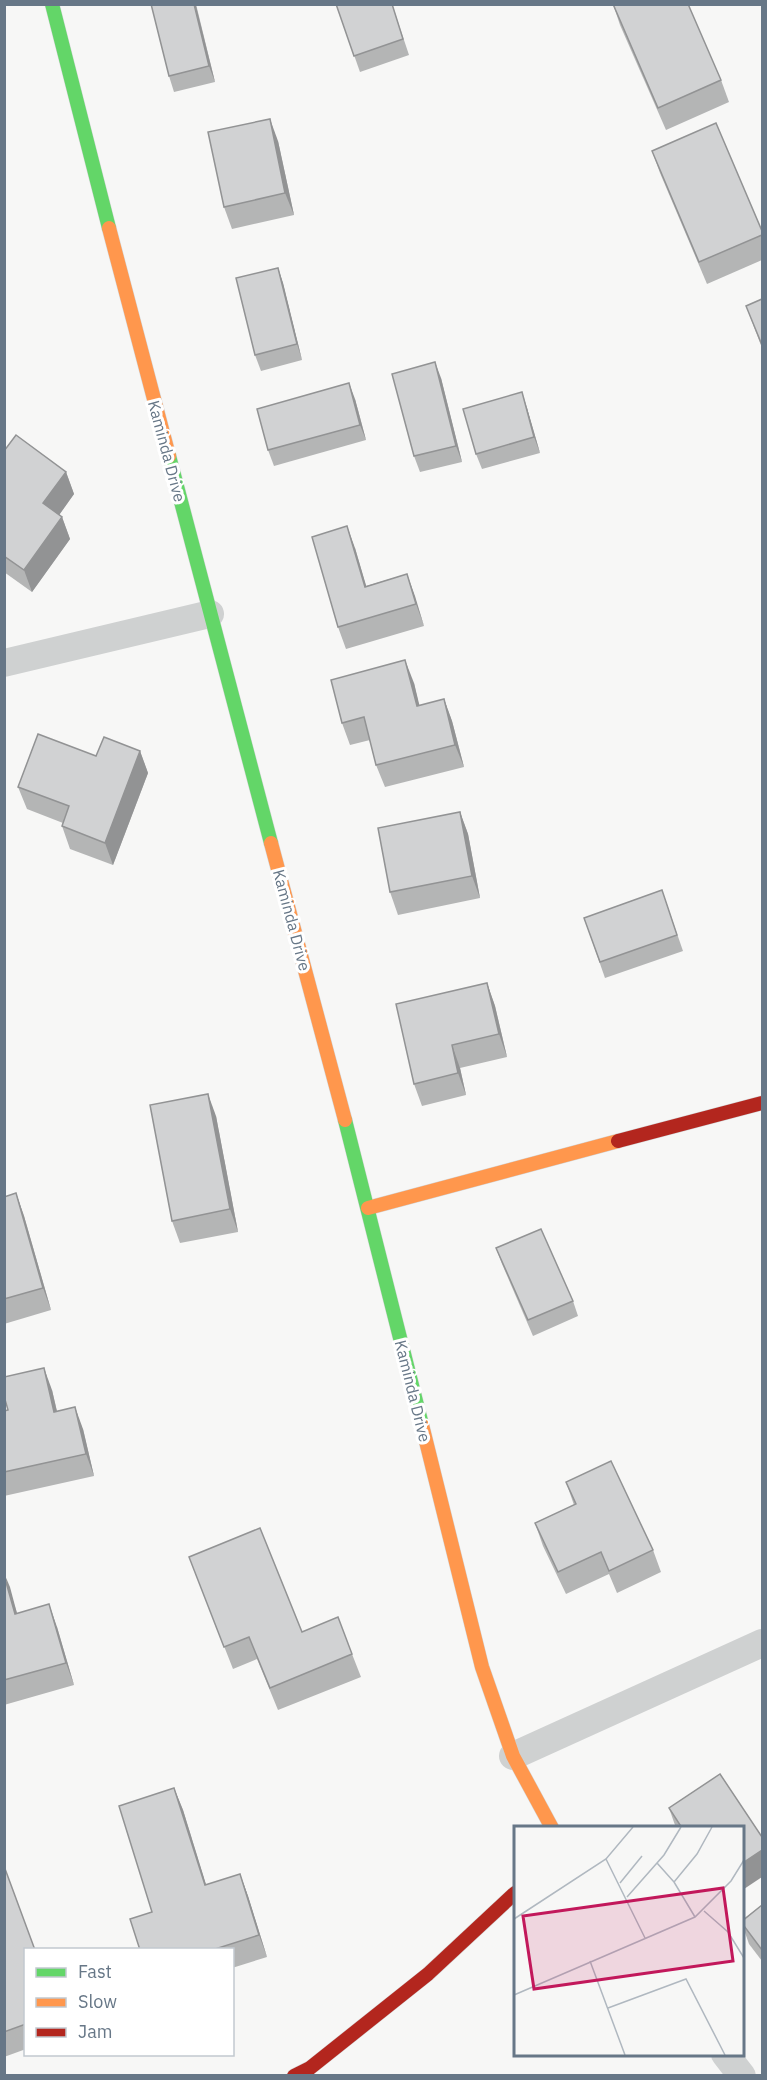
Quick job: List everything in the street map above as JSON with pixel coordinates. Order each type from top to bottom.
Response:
[{"type":"street","name":"Kaminda Drive","points":[[52,4],[210,614],[368,1208],[482,1667],[513,1756],[551,1826]]},
{"type":"street","points":[[4,663],[210,614]]},
{"type":"street","points":[[368,1208],[762,1103]]},
{"type":"street","points":[[513,1756],[762,1643]]},
{"type":"street","points":[[294,2076],[310,2068],[428,1974],[514,1894]]},
{"type":"street","points":[[726,2056],[742,2076]]},
{"type":"building","points":[[151,4],[194,4],[209,66],[169,76]]},
{"type":"building","points":[[336,4],[392,4],[403,39],[354,56]]},
{"type":"building","points":[[613,4],[688,4],[721,80],[658,108]]},
{"type":"building","points":[[270,119],[285,193],[224,207],[208,132]]},
{"type":"building","points":[[716,123],[762,235],[699,262],[652,151]]},
{"type":"building","points":[[278,268],[297,344],[255,355],[236,278]]},
{"type":"building","points":[[762,299],[762,345],[746,306]]},
{"type":"building","points":[[435,362],[456,446],[414,456],[392,374]]},
{"type":"building","points":[[349,383],[360,425],[268,450],[257,409]]},
{"type":"building","points":[[522,392],[534,437],[476,454],[463,409]]},
{"type":"building","points":[[16,435],[66,472],[43,503],[62,517],[24,570],[4,556],[4,451]]},
{"type":"building","points":[[347,526],[365,587],[407,574],[416,604],[338,627],[312,537]]},
{"type":"building","points":[[405,660],[417,706],[444,699],[455,745],[376,765],[364,717],[342,723],[331,680]]},
{"type":"building","points":[[38,734],[96,756],[104,737],[140,751],[105,843],[62,826],[69,806],[18,787]]},
{"type":"building","points":[[460,812],[472,876],[390,892],[378,828]]},
{"type":"building","points":[[662,890],[677,935],[600,962],[584,918]]},
{"type":"building","points":[[487,983],[499,1034],[452,1045],[458,1073],[414,1084],[396,1004]]},
{"type":"building","points":[[208,1094],[230,1209],[172,1221],[150,1105]]},
{"type":"building","points":[[16,1193],[43,1288],[4,1299],[4,1197]]},
{"type":"building","points":[[541,1229],[573,1301],[528,1320],[496,1248]]},
{"type":"building","points":[[44,1368],[54,1412],[75,1407],[86,1454],[4,1472],[4,1411],[8,1410],[4,1396],[4,1377]]},
{"type":"building","points":[[611,1461],[653,1550],[609,1571],[601,1552],[558,1572],[535,1523],[576,1504],[566,1482]]},
{"type":"building","points":[[260,1528],[302,1632],[338,1617],[352,1654],[270,1688],[249,1637],[224,1647],[189,1557]]},
{"type":"building","points":[[4,1575],[15,1614],[49,1604],[66,1663],[4,1680]]},
{"type":"building","points":[[720,1774],[762,1837],[762,1850],[743,1863],[743,1826],[681,1826],[669,1808]]},
{"type":"building","points":[[174,1788],[205,1885],[240,1874],[259,1935],[218,1948],[139,1948],[130,1919],[152,1912],[119,1806]]},
{"type":"building","points":[[4,1866],[34,1948],[24,1948],[24,2025],[4,2032]]},
{"type":"building","points":[[762,1905],[762,1950],[743,1925],[743,1920]]},
{"type":"traffic: fast","points":[[52,4],[109,228]]},
{"type":"traffic: fast","points":[[169,456],[271,843]]},
{"type":"traffic: fast","points":[[345,1120],[422,1425]]},
{"type":"traffic: slow","points":[[109,228],[169,456]]},
{"type":"traffic: slow","points":[[271,843],[345,1120]]},
{"type":"traffic: slow","points":[[368,1208],[618,1141]]},
{"type":"traffic: slow","points":[[422,1425],[482,1667],[513,1756],[551,1826]]},
{"type":"traffic: jam","points":[[618,1141],[762,1103]]},
{"type":"traffic: jam","points":[[294,2076],[310,2068],[428,1974],[514,1894]]}]
